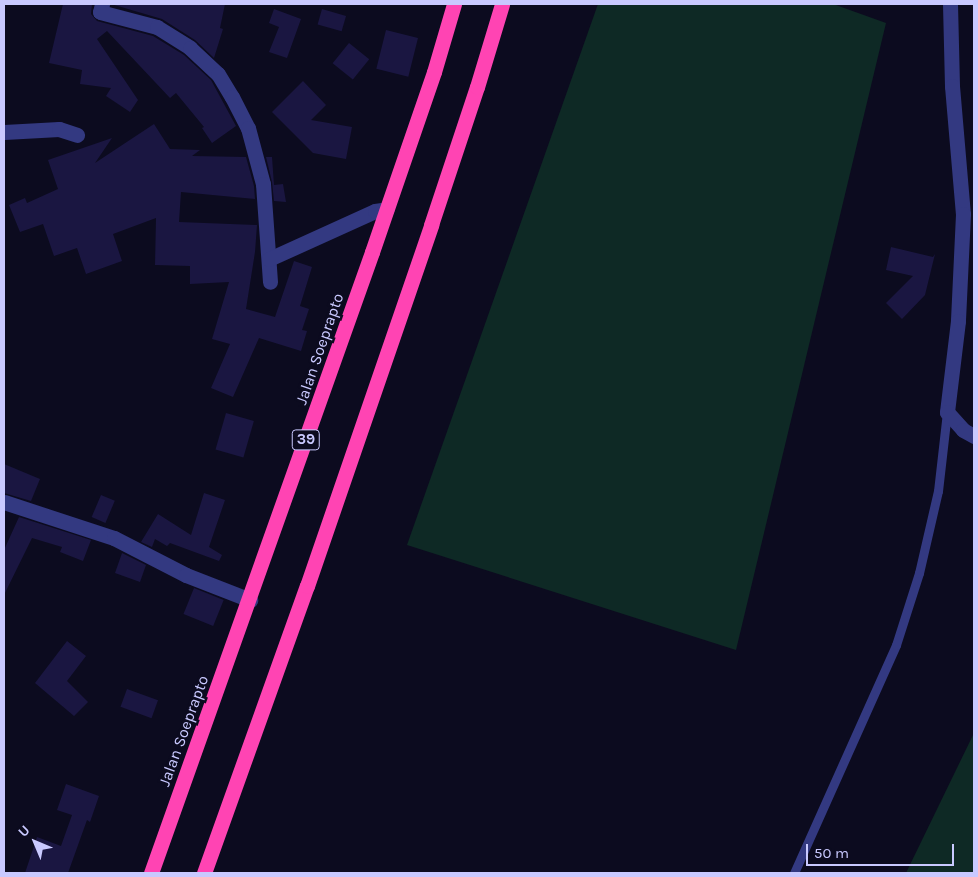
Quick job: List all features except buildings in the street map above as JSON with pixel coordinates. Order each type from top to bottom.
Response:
[{"type":"highway","name":"Jalan Soeprapto","points":[[151,873],[250,600],[387,209],[454,4]]},
{"type":"highway","points":[[204,873],[307,586],[477,87],[502,4]]},
{"type":"street","points":[[102,4],[100,12],[157,27],[190,48],[218,74],[248,128],[263,184],[270,282]]},
{"type":"street","points":[[950,4],[952,86],[962,214],[958,322],[947,412],[963,430],[974,436]]},
{"type":"street","points":[[4,132],[58,130],[78,135]]},
{"type":"street","points":[[269,259],[375,211],[387,209]]},
{"type":"street","points":[[4,502],[114,538],[186,575],[250,600]]},
{"type":"lane","points":[[794,873],[896,645],[919,573],[938,491],[947,412]]},
{"type":"green space","points":[[598,4],[833,4],[886,23],[736,650],[407,545]]},
{"type":"green space","points":[[974,733],[974,873],[906,873]]}]
